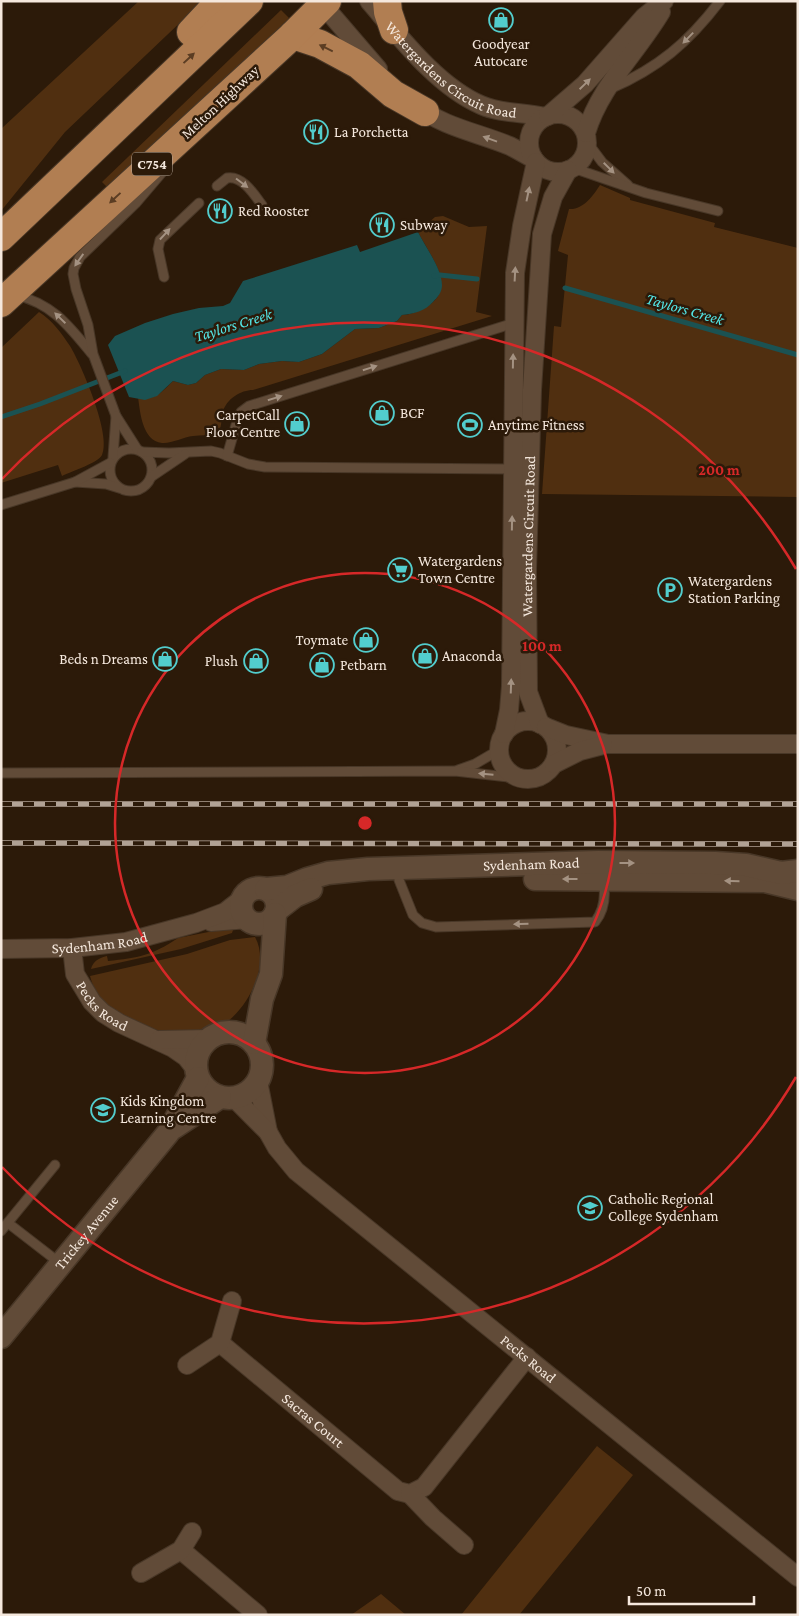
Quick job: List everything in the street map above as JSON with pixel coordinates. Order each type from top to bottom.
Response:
[{"type":"highway","points":[[34,204],[89,131],[204,19],[220,1]]},
{"type":"highway","points":[[1,237],[249,1]]},
{"type":"highway","points":[[387,1],[388,12],[394,30]]},
{"type":"highway","name":"Melton Highway","points":[[6,298],[293,35],[323,3]]},
{"type":"highway","points":[[293,35],[323,46],[359,65],[393,94],[425,112]]},
{"type":"street","name":"Watergardens Circuit Road","points":[[369,1],[430,69],[458,92],[481,105],[497,110],[547,116]]},
{"type":"street","points":[[323,3],[393,85],[425,112],[460,128],[509,146],[535,161],[541,167],[554,172],[571,169],[584,157],[586,138],[596,105],[654,25],[666,1]]},
{"type":"street","points":[[535,161],[529,144],[533,128],[585,84],[644,17],[666,1]]},
{"type":"street","points":[[547,116],[564,114],[570,117],[577,121],[586,138]]},
{"type":"street","name":"Watergardens Circuit Road","points":[[501,742],[509,710],[511,686],[515,273],[535,161]]},
{"type":"street","name":"Watergardens Circuit Road","points":[[522,226],[535,223],[571,169]]},
{"type":"street","name":"Watergardens Circuit Road","points":[[543,725],[528,692],[528,570],[535,323],[542,234],[553,198]]},
{"type":"street","points":[[543,725],[553,735],[556,744],[557,754],[554,764],[549,771],[534,779],[525,780],[517,778],[504,766],[500,758],[501,742],[514,725],[520,722],[533,722],[543,725],[572,736],[608,744],[798,744]]},
{"type":"street","points":[[554,764],[580,751],[608,744]]},
{"type":"street","name":"Sydenham Road","points":[[276,912],[295,896],[322,886],[715,863],[746,865],[781,873],[798,871]]},
{"type":"street","name":"Sydenham Road","points":[[266,889],[286,887],[319,875],[368,869],[601,871],[765,881],[798,889]]},
{"type":"street","points":[[254,1043],[262,999],[269,982],[272,959],[276,912],[276,900],[270,892],[266,889],[255,888],[246,893],[241,907],[264,939],[272,959]]},
{"type":"street","name":"Sydenham Road","points":[[1,949],[72,948],[126,942],[196,923],[225,912],[243,898]]},
{"type":"street","points":[[251,921],[261,924],[268,922],[276,912]]},
{"type":"street","name":"Sydenham Road","points":[[196,923],[251,921]]},
{"type":"street","name":"Pecks Road","points":[[72,948],[76,974],[92,1002],[103,1013],[119,1023],[159,1040],[186,1057],[197,1074]]},
{"type":"street","points":[[214,1036],[228,1032],[238,1033],[254,1043],[259,1052],[262,1062],[258,1081],[244,1095],[227,1097],[211,1093],[197,1074],[196,1062],[198,1053],[214,1036],[233,1025],[262,999]]},
{"type":"street","name":"Pecks Road","points":[[159,1040],[214,1036]]},
{"type":"street","name":"Trickey Avenue","points":[[1,1337],[172,1128],[197,1074]]},
{"type":"street","name":"Pecks Road","points":[[258,1081],[268,1132],[277,1148],[296,1171],[798,1577]]},
{"type":"street","name":"Pecks Road","points":[[227,1097],[268,1132]]},
{"type":"street","name":"Trickey Avenue","points":[[172,1128],[227,1097]]},
{"type":"street","points":[[186,1365],[220,1344],[232,1301]]},
{"type":"street","name":"Sacras Court","points":[[220,1344],[398,1491],[410,1494],[433,1518],[464,1544]]},
{"type":"street","points":[[410,1494],[424,1487],[527,1357]]},
{"type":"street","points":[[141,1573],[180,1550],[192,1532]]},
{"type":"street","points":[[180,1550],[258,1615]]},
{"type":"lane","points":[[604,92],[654,67],[684,42],[720,1]]},
{"type":"lane","points":[[151,477],[151,463],[116,416],[93,354],[88,325],[73,279],[74,268],[87,250],[141,198],[216,106]]},
{"type":"lane","points":[[586,138],[602,162],[634,190]]},
{"type":"lane","points":[[571,169],[634,190],[718,211]]},
{"type":"lane","points":[[217,186],[227,178],[237,179],[253,193],[262,205]]},
{"type":"lane","points":[[164,277],[158,249],[160,240],[199,203]]},
{"type":"lane","points":[[6,298],[36,301],[52,310],[93,354]]},
{"type":"lane","points":[[227,456],[238,418],[241,412],[249,406],[514,323]]},
{"type":"lane","points":[[116,416],[110,478],[120,488]]},
{"type":"lane","points":[[1,505],[75,482],[111,460],[124,449],[188,452],[211,451],[248,464],[265,467],[530,469]]},
{"type":"lane","points":[[75,482],[106,484],[131,492],[144,487],[151,477],[188,452]]},
{"type":"lane","points":[[455,771],[475,764],[501,742]]},
{"type":"lane","points":[[1,773],[455,771],[517,778]]},
{"type":"lane","points":[[399,880],[414,915],[422,923],[436,926],[595,922],[601,914],[605,892],[601,871]]},
{"type":"lane","points":[[1,1231],[55,1165]]},
{"type":"lane","points":[[8,1223],[62,1264]]},
{"type":"shaded area","points":[[139,1],[200,1],[187,16],[65,132],[1,211],[1,129]]},
{"type":"shaded area","points":[[281,10],[289,18],[283,29],[107,187],[102,182]]},
{"type":"shaded area","points":[[600,185],[630,198],[630,200],[715,223],[714,227],[798,248],[798,497],[542,494],[554,326],[561,327],[568,255],[558,251],[569,209],[583,205],[591,198]]},
{"type":"shaded area","points":[[443,216],[469,227],[487,226],[476,312],[492,316],[248,390],[227,403],[217,435],[193,436],[166,443],[155,441],[150,437],[143,424],[138,397],[153,397],[162,392],[173,381],[188,385],[196,383],[205,375],[221,369],[244,370],[259,364],[282,361],[299,362],[322,354],[355,329],[379,328],[397,321],[402,315],[410,314],[435,301],[440,292],[439,272],[418,232],[435,217]]},
{"type":"shaded area","points":[[39,312],[60,332],[70,346],[81,368],[94,400],[103,432],[104,445],[102,455],[90,464],[62,476],[58,465],[1,483],[1,348]]},
{"type":"shaded area","points":[[234,927],[232,933],[181,949],[91,969],[95,962],[107,956],[108,961],[137,957],[153,952],[178,938]]},
{"type":"shaded area","points":[[255,937],[260,952],[260,963],[254,987],[244,1004],[231,1019],[206,1032],[163,1031],[146,1027],[128,1019],[112,1009],[100,997],[90,976],[187,954],[230,940]]},
{"type":"shaded area","points":[[597,1446],[633,1475],[519,1615],[461,1615]]},
{"type":"shaded area","points":[[381,1594],[406,1615],[351,1615]]},
{"type":"water","points":[[418,232],[436,265],[442,285],[438,296],[423,310],[402,315],[397,321],[379,328],[355,329],[322,354],[299,362],[282,361],[259,364],[244,370],[221,369],[205,375],[196,383],[188,385],[173,381],[157,396],[145,400],[129,397],[108,345],[115,336],[145,323],[173,314],[199,308],[223,306],[230,303],[243,281],[357,245],[360,252]]},
{"type":"waterway","name":"Taylors Creek","points":[[434,276],[477,279]]},
{"type":"waterway","name":"Taylors Creek","points":[[565,288],[798,355]]},
{"type":"waterway","name":"Taylors Creek","points":[[1,417],[125,371]]},
{"type":"railway","points":[[1,804],[798,804]]},
{"type":"railway","points":[[1,843],[798,844]]},
{"type":"place","name":"Goodyear Autocare","points":[[501,20]]},
{"type":"place","name":"La Porchetta","points":[[316,132]]},
{"type":"place","name":"Red Rooster","points":[[220,211]]},
{"type":"place","name":"Subway","points":[[382,225]]},
{"type":"place","name":"BCF","points":[[382,413]]},
{"type":"place","name":"CarpetCall Floor Centre","points":[[297,424]]},
{"type":"place","name":"Anytime Fitness","points":[[470,425]]},
{"type":"place","name":"Watergardens Town Centre","points":[[400,570]]},
{"type":"place","name":"Watergardens Station Parking","points":[[670,590]]},
{"type":"place","name":"Toymate","points":[[366,640]]},
{"type":"place","name":"Anaconda","points":[[425,656]]},
{"type":"place","name":"Beds n Dreams","points":[[165,659]]},
{"type":"place","name":"Plush","points":[[256,661]]},
{"type":"place","name":"Petbarn","points":[[322,665]]},
{"type":"place","name":"Kids Kingdom Learning Centre","points":[[103,1110]]},
{"type":"place","name":"Catholic Regional College Sydenham","points":[[590,1208]]}]
